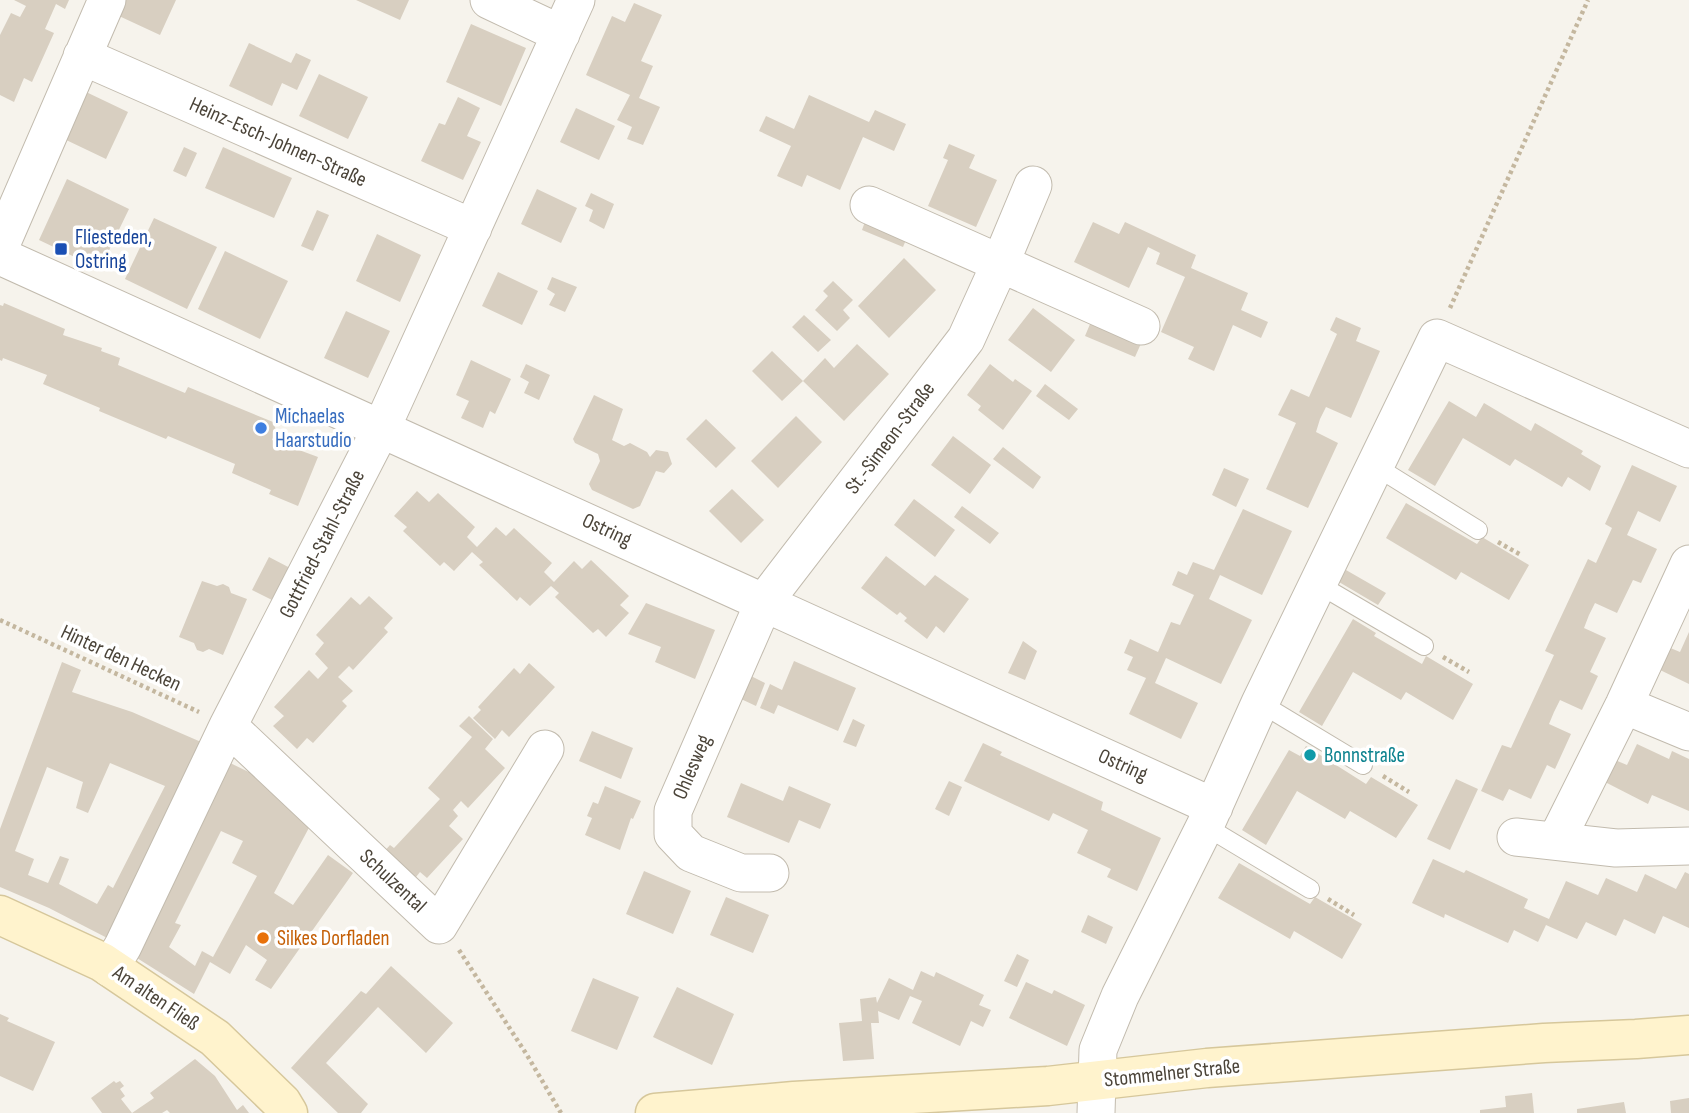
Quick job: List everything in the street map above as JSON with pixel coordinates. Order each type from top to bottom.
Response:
[{"type":"main road","name":"Am alten Fließ","points":[[0,915],[110,968],[215,1038],[274,1094],[288,1113]]},
{"type":"main road","name":"Stommelner Straße","points":[[655,1113],[746,1109],[1048,1086],[1096,1097],[1221,1067],[1689,1035]]},
{"type":"street","points":[[0,247],[107,0]]},
{"type":"street","points":[[488,0],[561,34]]},
{"type":"street","name":"Gottfried-Stahl-Straße","points":[[110,968],[228,726],[382,427],[576,0]]},
{"type":"street","name":"Heinz-Esch-Johnen-Straße","points":[[82,56],[473,228]]},
{"type":"street","name":"St.-Simeon-Straße","points":[[764,602],[966,339],[1032,185]]},
{"type":"street","points":[[869,205],[1141,326]]},
{"type":"street","name":"Ostring","points":[[0,256],[764,602],[1209,816]]},
{"type":"street","points":[[1096,1097],[1098,1051],[1120,996],[1437,338],[1689,449]]},
{"type":"street","points":[[1556,841],[1685,583]]},
{"type":"street","name":"Ohlesweg","points":[[764,602],[673,811],[673,834],[691,853],[741,873],[770,873]]},
{"type":"street","points":[[1624,705],[1689,732]]},
{"type":"street","name":"Schulzental","points":[[228,726],[439,925],[545,749]]},
{"type":"street","points":[[1516,837],[1616,848],[1689,846]]},
{"type":"lane","points":[[1375,466],[1479,530]]},
{"type":"lane","points":[[1318,584],[1424,646]]},
{"type":"lane","points":[[1260,703],[1363,765]]},
{"type":"lane","points":[[1209,816],[1310,889]]},
{"type":"path","points":[[1437,338],[1588,0]]},
{"type":"path","name":"Hinter den Hecken","points":[[0,620],[228,726]]},
{"type":"path","points":[[1424,646],[1469,673]]},
{"type":"path","points":[[1363,765],[1409,792]]},
{"type":"path","points":[[439,925],[452,939],[561,1113]]},
{"type":"building","points":[[14,0],[69,0],[65,9],[56,4],[45,29],[54,33],[32,82],[24,78],[14,102],[0,95],[0,35],[11,13],[20,17],[26,6]]},
{"type":"building","points":[[126,0],[176,0],[160,35],[119,16]]},
{"type":"building","points":[[356,0],[409,0],[400,20]]},
{"type":"building","points":[[634,3],[662,15],[641,61],[653,66],[639,98],[660,107],[643,145],[627,139],[632,127],[617,120],[630,95],[586,75],[612,16],[625,22]]},
{"type":"building","points":[[471,24],[526,48],[501,106],[446,82]]},
{"type":"building","points":[[249,43],[291,63],[296,53],[311,60],[297,90],[282,83],[272,106],[229,86]]},
{"type":"building","points":[[319,74],[368,97],[348,139],[299,116]]},
{"type":"building","points":[[84,91],[128,112],[106,159],[62,138]]},
{"type":"building","points":[[809,95],[869,122],[875,110],[906,124],[894,151],[863,137],[840,190],[807,175],[802,187],[777,176],[791,146],[759,131],[766,116],[794,129]]},
{"type":"building","points":[[458,97],[480,108],[467,136],[481,142],[463,180],[421,161],[439,123],[445,125]]},
{"type":"building","points":[[576,108],[615,126],[599,160],[560,142]]},
{"type":"building","points":[[949,144],[975,155],[969,168],[997,180],[976,227],[928,206],[948,160],[943,158]]},
{"type":"building","points":[[184,147],[197,153],[186,177],[173,171]]},
{"type":"building","points":[[223,147],[292,178],[274,218],[205,188]]},
{"type":"building","points":[[67,179],[129,209],[100,269],[39,240]]},
{"type":"building","points":[[537,189],[577,208],[561,243],[521,224]]},
{"type":"building","points":[[591,193],[614,204],[604,229],[589,221],[593,210],[585,206]]},
{"type":"building","points":[[317,210],[329,215],[313,251],[301,246]]},
{"type":"building","points":[[867,216],[908,235],[903,247],[862,230]]},
{"type":"building","points":[[154,218],[217,247],[187,309],[125,279]]},
{"type":"building","points":[[1093,222],[1119,234],[1125,222],[1196,255],[1191,268],[1248,293],[1241,310],[1268,322],[1261,338],[1233,325],[1214,371],[1188,359],[1194,347],[1161,332],[1185,277],[1156,264],[1160,253],[1148,247],[1129,288],[1074,262]]},
{"type":"building","points":[[377,234],[421,255],[400,302],[356,281]]},
{"type":"building","points":[[225,251],[288,281],[260,339],[198,309]]},
{"type":"building","points":[[904,258],[936,290],[889,338],[858,306]]},
{"type":"building","points":[[498,272],[538,291],[522,325],[482,306]]},
{"type":"building","points":[[552,277],[577,287],[565,312],[549,305],[555,294],[547,289]]},
{"type":"building","points":[[833,281],[853,300],[843,310],[850,318],[837,331],[815,310],[828,296],[823,291]]},
{"type":"building","points":[[4,303],[65,329],[63,335],[102,348],[101,351],[120,358],[118,365],[185,393],[188,387],[273,422],[276,430],[272,440],[318,457],[298,506],[269,494],[271,490],[232,473],[235,464],[99,411],[100,408],[43,384],[47,375],[3,358],[0,360],[0,305],[3,306]]},
{"type":"building","points":[[1033,308],[1075,340],[1051,372],[1008,340]]},
{"type":"building","points":[[346,311],[390,331],[368,378],[324,358]]},
{"type":"building","points":[[804,315],[831,340],[818,352],[792,327]]},
{"type":"building","points":[[1093,317],[1143,339],[1135,357],[1085,336]]},
{"type":"building","points":[[1336,317],[1361,328],[1356,341],[1380,351],[1351,418],[1326,407],[1320,419],[1316,432],[1338,443],[1308,508],[1266,489],[1296,423],[1278,415],[1291,389],[1309,397],[1337,334],[1330,330]]},
{"type":"building","points":[[857,344],[889,374],[844,421],[803,381],[825,358],[834,368]]},
{"type":"building","points":[[772,351],[803,381],[782,401],[752,371]]},
{"type":"building","points":[[471,360],[511,379],[495,414],[490,411],[483,428],[461,418],[469,401],[456,395]]},
{"type":"building","points":[[526,364],[550,375],[539,400],[524,393],[529,382],[520,377]]},
{"type":"building","points":[[990,364],[1013,382],[1015,379],[1032,391],[1003,430],[978,410],[981,406],[967,395]]},
{"type":"building","points":[[1045,384],[1078,409],[1069,420],[1036,396]]},
{"type":"building","points":[[594,395],[623,409],[612,440],[624,446],[630,443],[647,452],[650,457],[656,450],[668,452],[672,464],[664,473],[656,471],[640,506],[633,509],[592,490],[589,484],[600,461],[598,454],[575,443],[573,439]]},
{"type":"building","points":[[1449,401],[1476,417],[1484,403],[1531,431],[1535,423],[1583,451],[1581,454],[1601,466],[1590,491],[1568,477],[1562,487],[1515,459],[1510,466],[1463,438],[1435,486],[1408,470]]},
{"type":"building","points":[[796,416],[822,442],[778,488],[751,461]]},
{"type":"building","points":[[706,419],[736,448],[716,468],[686,439]]},
{"type":"building","points":[[953,436],[991,465],[970,494],[931,465]]},
{"type":"building","points":[[1003,447],[1041,477],[1033,489],[993,459]]},
{"type":"building","points":[[1632,465],[1677,486],[1660,522],[1638,511],[1627,535],[1657,549],[1641,583],[1633,580],[1617,613],[1595,603],[1589,615],[1584,628],[1606,638],[1590,672],[1598,676],[1582,710],[1560,700],[1554,712],[1549,724],[1571,734],[1555,769],[1547,765],[1531,799],[1509,789],[1503,801],[1481,791],[1502,745],[1511,748],[1554,655],[1545,651],[1588,559],[1596,563],[1612,528],[1605,524]]},
{"type":"building","points":[[1224,468],[1249,479],[1236,507],[1212,495]]},
{"type":"building","points":[[732,489],[764,520],[741,543],[709,511]]},
{"type":"building","points":[[417,491],[429,502],[438,493],[475,527],[467,537],[477,547],[496,527],[506,536],[514,528],[552,563],[544,572],[554,582],[574,561],[582,569],[591,560],[629,596],[620,605],[629,613],[606,637],[598,629],[593,633],[555,597],[559,593],[551,586],[530,606],[520,597],[517,601],[479,565],[483,562],[472,552],[454,571],[444,562],[440,566],[403,531],[407,527],[394,516]]},
{"type":"building","points":[[914,499],[955,530],[935,557],[894,525]]},
{"type":"building","points":[[1406,503],[1477,544],[1482,537],[1529,565],[1509,600],[1461,572],[1456,580],[1386,538]]},
{"type":"building","points":[[962,506],[999,533],[990,544],[954,517]]},
{"type":"building","points":[[1243,509],[1292,531],[1262,595],[1220,575],[1209,599],[1252,620],[1221,684],[1166,658],[1155,683],[1198,703],[1181,739],[1129,714],[1146,678],[1127,670],[1133,657],[1124,653],[1130,639],[1158,652],[1171,622],[1180,625],[1194,595],[1172,585],[1178,571],[1187,575],[1193,562],[1214,570]]},
{"type":"building","points":[[886,556],[925,586],[935,575],[969,599],[944,633],[936,626],[927,639],[904,621],[907,618],[900,612],[897,615],[861,588]]},
{"type":"building","points":[[269,557],[292,569],[276,602],[252,590]]},
{"type":"building","points":[[1346,570],[1386,593],[1378,605],[1339,582]]},
{"type":"building","points":[[202,581],[217,586],[223,584],[229,587],[231,593],[247,599],[223,655],[209,649],[203,652],[197,650],[194,643],[179,637]]},
{"type":"building","points":[[369,596],[393,618],[384,628],[388,632],[353,670],[349,666],[338,677],[353,691],[342,701],[347,706],[313,743],[307,738],[297,749],[273,726],[284,716],[274,707],[309,670],[318,679],[328,668],[315,654],[324,643],[316,635],[351,597],[360,605]]},
{"type":"building","points":[[646,603],[715,630],[695,679],[655,662],[661,647],[628,634]]},
{"type":"building","points":[[1353,619],[1376,633],[1374,636],[1422,664],[1426,656],[1473,684],[1453,720],[1406,692],[1401,700],[1353,672],[1322,726],[1299,712]]},
{"type":"building","points":[[1689,632],[1689,684],[1658,669],[1668,647],[1680,652]]},
{"type":"building","points":[[1023,641],[1037,651],[1025,680],[1008,673]]},
{"type":"building","points":[[794,661],[856,688],[838,731],[778,705],[774,714],[760,708],[770,684],[782,690]]},
{"type":"building","points":[[62,662],[81,670],[72,692],[132,712],[208,745],[115,942],[49,908],[0,887],[0,829]],"holes":[[[110,763],[165,786],[113,888],[108,885],[97,904],[59,884],[69,859],[60,856],[48,883],[28,875],[34,859],[15,851],[47,767],[83,782],[76,808],[88,813]]]},
{"type":"building","points":[[529,663],[555,687],[509,737],[502,730],[495,739],[473,718],[481,710],[478,707],[514,668],[520,674]]},
{"type":"building","points":[[751,676],[765,683],[756,706],[741,699]]},
{"type":"building","points":[[469,716],[493,739],[485,749],[505,768],[468,808],[461,801],[453,810],[458,816],[449,826],[463,839],[427,878],[420,872],[412,882],[382,854],[390,845],[394,848],[440,799],[428,788],[472,737],[459,726]]},
{"type":"building","points":[[853,719],[865,725],[856,747],[843,742]]},
{"type":"building","points":[[592,731],[633,748],[621,779],[579,761]]},
{"type":"building","points":[[983,743],[1002,752],[1000,755],[1103,802],[1101,810],[1161,838],[1137,891],[1107,877],[1111,869],[1077,853],[1088,830],[1053,813],[1049,821],[964,781]]},
{"type":"building","points":[[1637,744],[1669,759],[1672,751],[1689,759],[1689,811],[1652,795],[1648,804],[1605,782],[1615,760],[1627,765]]},
{"type":"building","points":[[1306,746],[1366,784],[1371,777],[1418,805],[1396,838],[1350,811],[1345,819],[1297,791],[1266,845],[1242,830],[1289,750],[1300,756]]},
{"type":"building","points":[[226,761],[263,779],[311,824],[274,893],[293,905],[328,855],[353,873],[271,989],[255,980],[267,960],[246,945],[230,974],[210,962],[194,994],[129,953]],"holes":[[[221,831],[243,841],[232,863],[257,876],[213,957],[202,951],[195,966],[169,947],[181,925],[175,923]]]},
{"type":"building","points":[[1456,779],[1478,789],[1450,850],[1427,839]]},
{"type":"building","points":[[949,781],[962,787],[949,816],[935,809]]},
{"type":"building","points":[[741,783],[783,801],[789,786],[831,804],[820,829],[799,820],[789,843],[727,817]]},
{"type":"building","points":[[605,786],[641,801],[633,819],[631,818],[620,850],[585,835],[592,818],[587,816],[593,802],[598,804]]},
{"type":"building","points":[[1433,859],[1464,873],[1466,870],[1528,899],[1524,908],[1549,919],[1566,881],[1598,895],[1606,878],[1637,892],[1645,874],[1676,889],[1685,872],[1689,874],[1689,928],[1663,916],[1655,934],[1624,919],[1616,936],[1586,922],[1577,939],[1546,925],[1538,942],[1514,930],[1508,943],[1445,914],[1444,918],[1412,903]]},
{"type":"building","points":[[1239,863],[1310,904],[1315,897],[1362,924],[1342,959],[1294,931],[1290,939],[1218,898]]},
{"type":"building","points":[[644,871],[691,891],[673,934],[626,914]]},
{"type":"building","points":[[726,897],[769,915],[753,953],[710,935]]},
{"type":"building","points":[[1088,915],[1113,927],[1106,944],[1081,932]]},
{"type":"building","points":[[1017,954],[1029,960],[1017,987],[1004,981]]},
{"type":"building","points":[[391,966],[453,1023],[426,1053],[378,1007],[326,1063],[368,1104],[361,1113],[338,1113],[291,1068],[361,991],[366,994]]},
{"type":"building","points":[[921,971],[934,977],[936,972],[984,995],[979,1005],[991,1010],[983,1027],[971,1021],[960,1046],[912,1023],[922,1001],[910,996],[899,1020],[878,1011],[879,1023],[871,1023],[874,1059],[843,1061],[839,1023],[862,1021],[860,999],[876,997],[877,1003],[889,978],[913,990]]},
{"type":"building","points":[[593,978],[639,997],[617,1050],[571,1031]]},
{"type":"building","points":[[1026,982],[1052,994],[1054,990],[1085,1005],[1067,1046],[1009,1018]]},
{"type":"building","points":[[677,987],[734,1014],[712,1065],[653,1037]]},
{"type":"building","points":[[0,1014],[9,1018],[7,1021],[55,1042],[33,1091],[0,1076]]},
{"type":"building","points":[[195,1059],[215,1076],[237,1110],[243,1105],[249,1113],[170,1113],[167,1110],[162,1113],[132,1113],[154,1098],[150,1093]]},
{"type":"building","points":[[114,1081],[120,1081],[124,1086],[120,1089],[125,1096],[121,1099],[132,1113],[102,1113],[91,1098]]},
{"type":"building","points":[[1532,1093],[1534,1113],[1480,1113],[1480,1110],[1506,1107],[1505,1096]]},
{"type":"building","points":[[1689,1098],[1689,1113],[1671,1113],[1670,1101]]},
{"type":"building","points":[[1624,1102],[1626,1113],[1577,1113],[1577,1109]]},
{"type":"place","name":"Fliesteden, Ostring","points":[[61,249]]},
{"type":"place","name":"Michaelas Haarstudio","points":[[261,428]]},
{"type":"place","name":"Bonnstraße","points":[[1310,755]]},
{"type":"place","name":"Silkes Dorfladen","points":[[263,938]]}]
